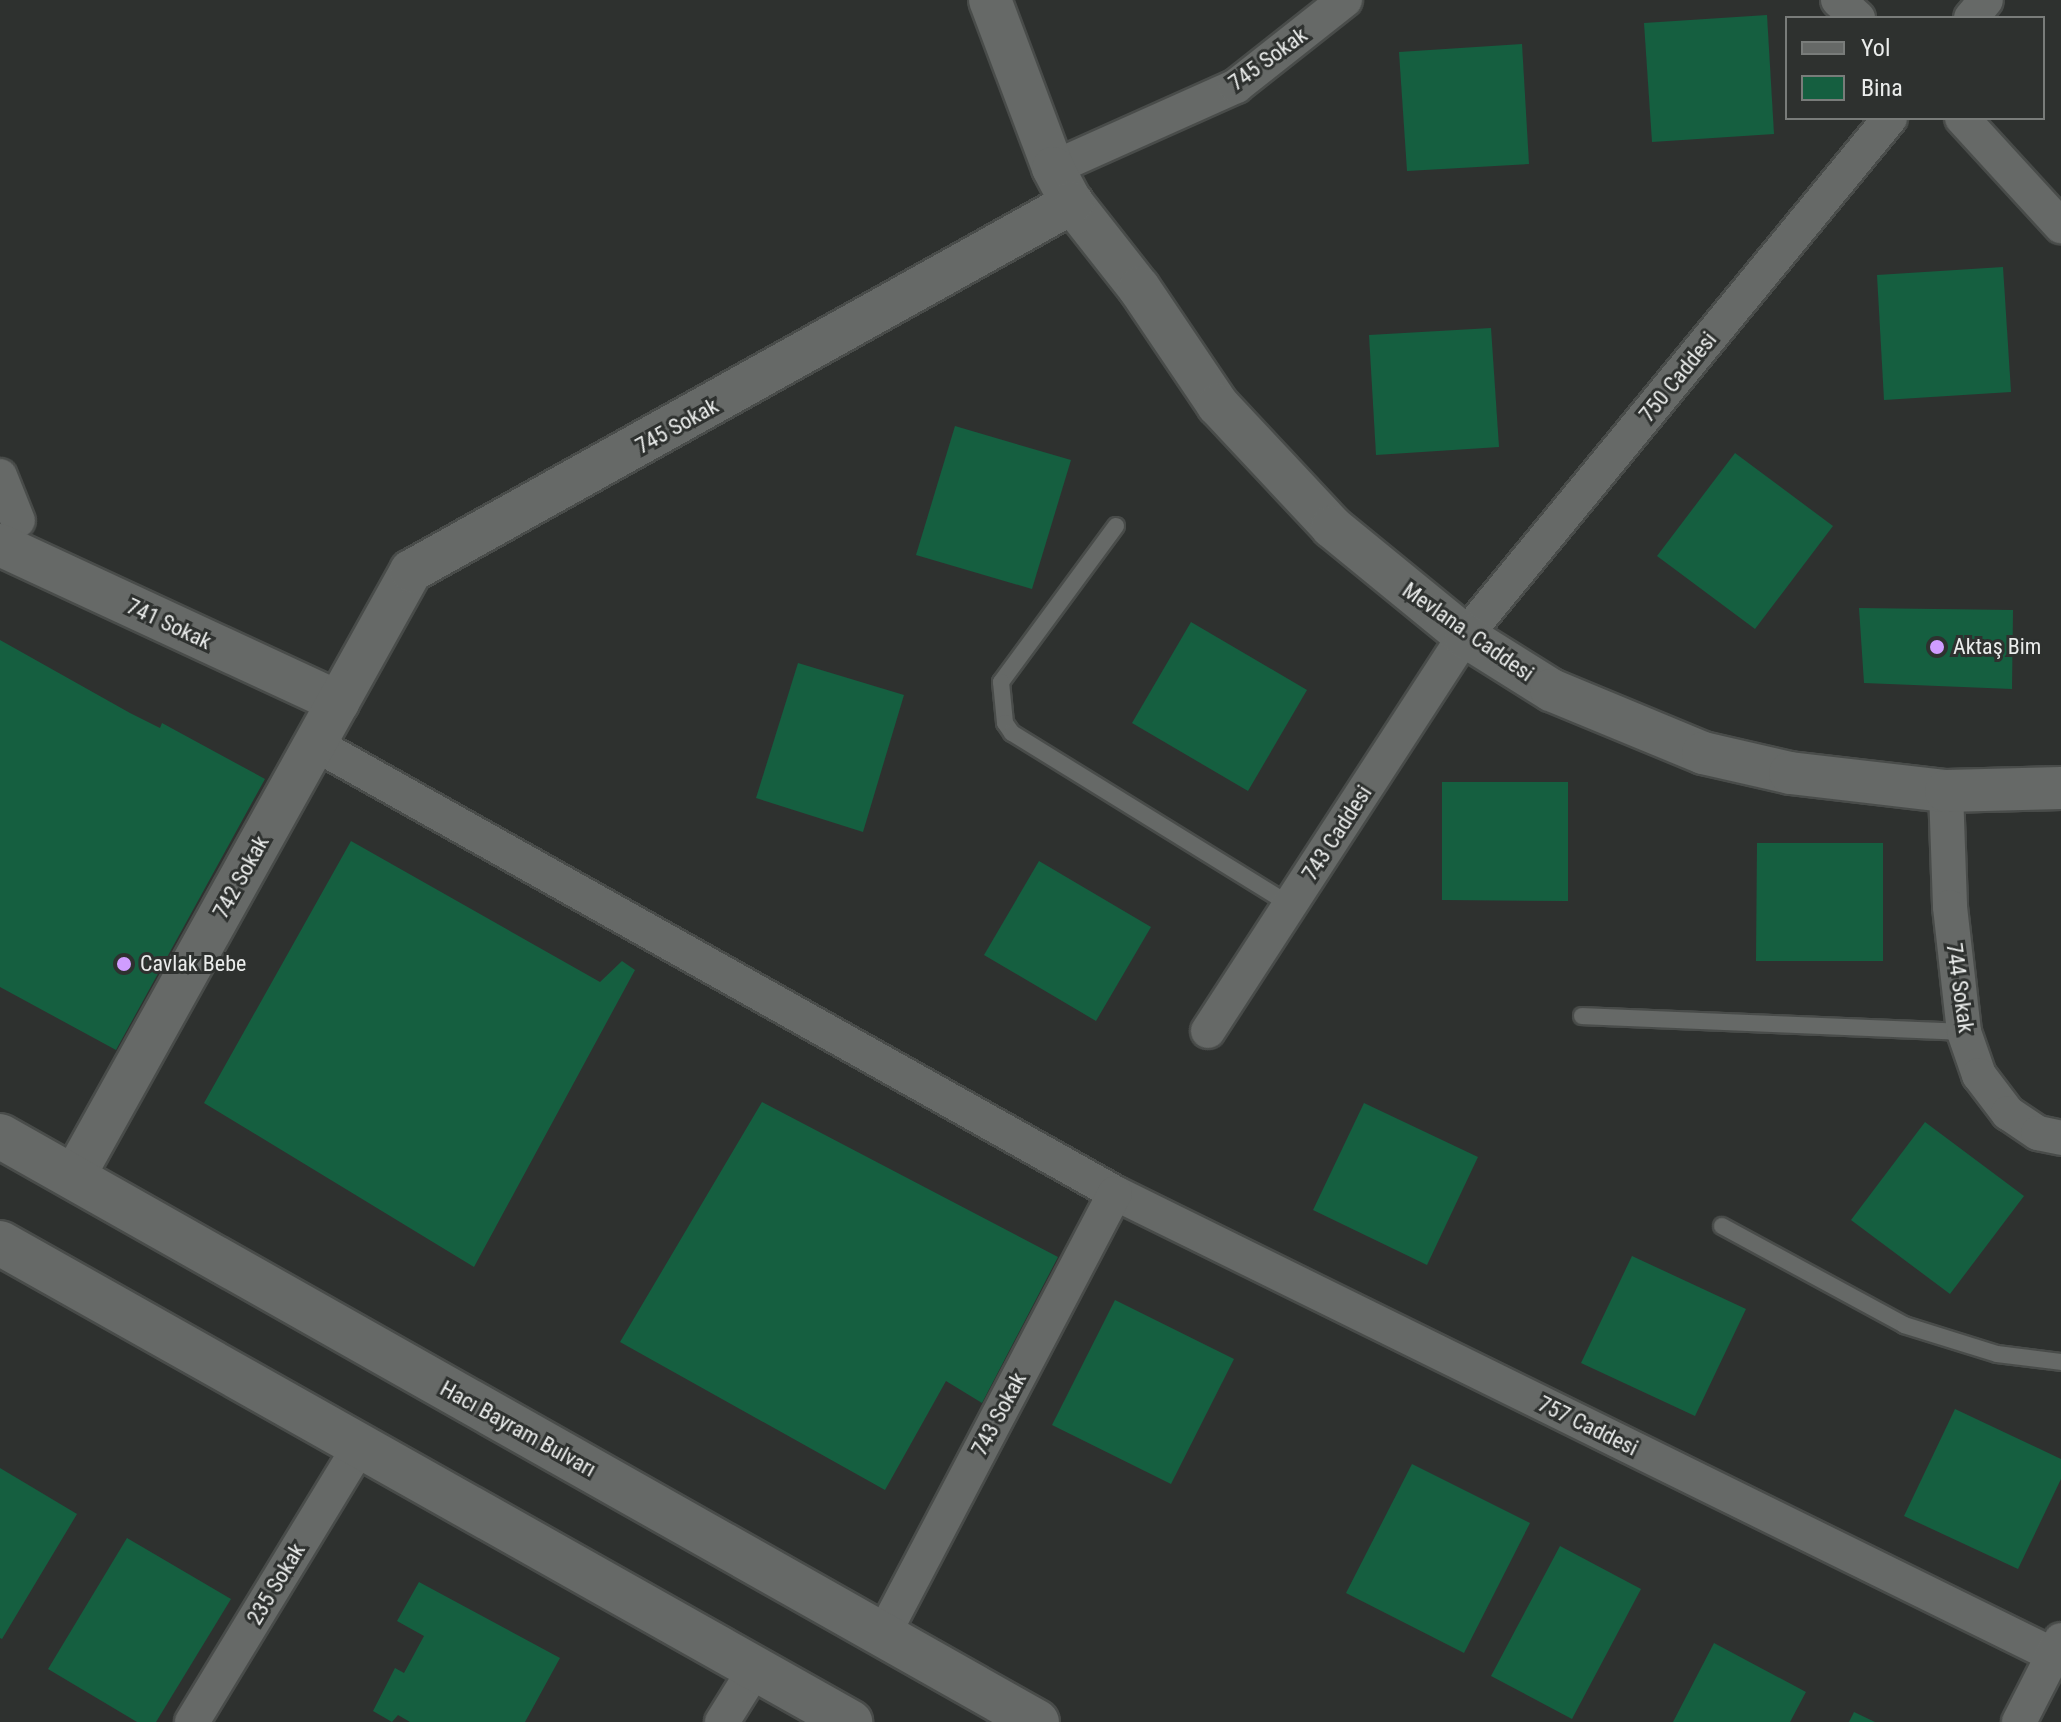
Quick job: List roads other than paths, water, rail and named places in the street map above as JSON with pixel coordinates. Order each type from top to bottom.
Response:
[{"type":"main road","name":"Hacı Bayram Bulvarı","points":[[0,1136],[1037,1722]]},
{"type":"main road","points":[[0,1243],[850,1722]]},
{"type":"street","name":"Mevlana. Caddesi","points":[[990,0],[1063,185],[1139,288],[1218,405],[1332,527],[1465,636],[1551,690],[1703,753],[1790,773],[1946,791],[2061,788]]},
{"type":"street","name":"745 Sokak","points":[[338,702],[411,571],[1236,86],[1345,0]]},
{"type":"street","points":[[1838,0],[1856,16]]},
{"type":"street","points":[[1973,16],[1986,0]]},
{"type":"street","name":"750 Caddesi","points":[[1465,636],[1888,120]]},
{"type":"street","points":[[1964,120],[2061,226]]},
{"type":"street","points":[[0,476],[9,533]]},
{"type":"street","name":"741 Sokak","points":[[9,533],[338,702]]},
{"type":"street","name":"743 Caddesi","points":[[1208,1031],[1465,636]]},
{"type":"street","name":"742 Sokak","points":[[73,1178],[338,702]]},
{"type":"street","name":"757 Caddesi","points":[[315,744],[1115,1193],[2059,1652]]},
{"type":"street","name":"744 Sokak","points":[[1946,791],[1950,907],[1964,1032],[1979,1075],[2008,1113],[2038,1133],[2061,1138]]},
{"type":"street","name":"743 Sokak","points":[[883,1635],[1115,1193]]},
{"type":"street","name":"235 Sokak","points":[[192,1722],[360,1446]]},
{"type":"street","points":[[2019,1722],[2059,1652]]},
{"type":"street","points":[[722,1722],[755,1669]]},
{"type":"lane","points":[[1116,526],[1001,682],[1005,723],[1012,733],[1290,905]]},
{"type":"lane","points":[[1582,1016],[1964,1032]]},
{"type":"lane","points":[[1722,1226],[1904,1325],[1997,1354],[2061,1362]]},
{"type":"place","name":"Aktaş Bim","points":[[1937,647]]},
{"type":"place","name":"Cavlak Bebe","points":[[124,964]]}]
